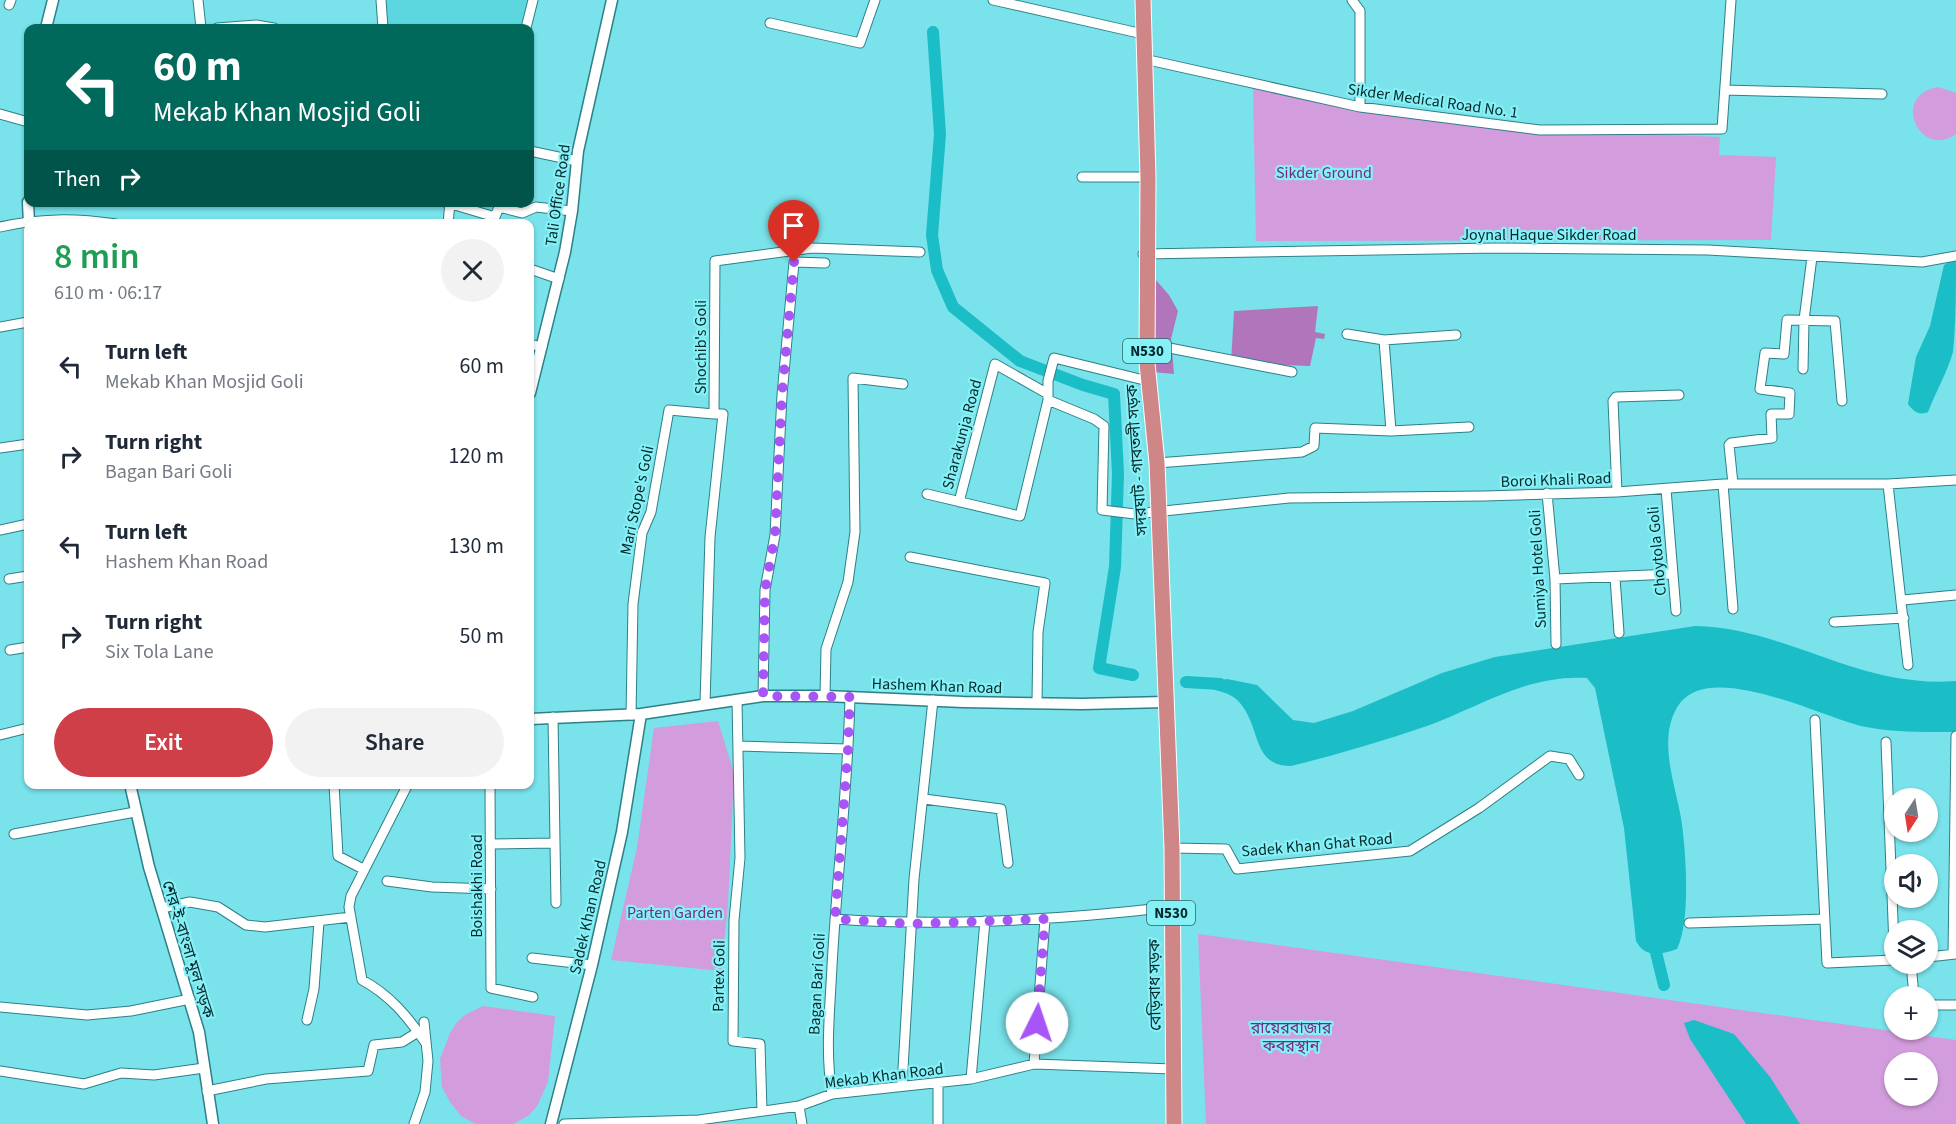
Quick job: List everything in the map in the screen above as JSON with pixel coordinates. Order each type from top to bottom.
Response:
[{"type":"highway","name":"সদরঘাট - গাবতলী সড়ক","points":[[1143,0],[1148,177],[1144,254],[1146,343],[1157,463],[1166,702]]},
{"type":"highway","name":"বেড়িবাধ সড়ক","points":[[1166,702],[1172,848],[1174,1124]]},
{"type":"street","points":[[47,24],[53,0]]},
{"type":"street","points":[[198,0],[201,24]]},
{"type":"street","points":[[381,0],[383,24]]},
{"type":"street","points":[[527,24],[533,0]]},
{"type":"street","name":"Tali Office Road","points":[[534,378],[559,279],[572,211],[577,161],[612,0]]},
{"type":"street","points":[[770,23],[860,43],[875,0]]},
{"type":"street","points":[[993,0],[1143,34]]},
{"type":"street","points":[[1352,0],[1360,11],[1360,107]]},
{"type":"street","points":[[1731,0],[1725,90],[1882,94]]},
{"type":"street","name":"Sikder Medical Road No. 1","points":[[1144,59],[1360,107],[1540,130],[1722,129],[1725,90]]},
{"type":"street","points":[[0,114],[24,121]]},
{"type":"street","points":[[534,152],[577,161]]},
{"type":"street","points":[[1082,177],[1148,177]]},
{"type":"street","points":[[461,207],[495,217],[499,207],[522,213],[536,207],[572,211]]},
{"type":"street","points":[[0,227],[24,223]]},
{"type":"street","name":"Shochib's Goli","points":[[705,703],[710,537],[723,414],[714,414],[715,261],[812,248],[920,252]]},
{"type":"street","name":"Joynal Haque Sikder Road","points":[[1144,254],[1496,248],[1708,250],[1922,262],[1956,256]]},
{"type":"street","points":[[1803,369],[1804,320],[1812,257]]},
{"type":"street","points":[[763,696],[765,590],[775,535],[782,394],[794,262],[825,263]]},
{"type":"street","points":[[534,270],[559,279]]},
{"type":"street","points":[[1733,484],[1729,445],[1772,438],[1771,414],[1789,414],[1790,393],[1760,389],[1764,355],[1784,354],[1787,320],[1834,321],[1842,401]]},
{"type":"street","points":[[0,327],[24,323]]},
{"type":"street","points":[[1347,334],[1384,340],[1456,335]]},
{"type":"street","points":[[1384,340],[1391,431]]},
{"type":"street","points":[[1146,343],[1292,372]]},
{"type":"street","points":[[534,345],[542,347]]},
{"type":"street","name":"Sharakunja Road","points":[[927,494],[1020,516],[1048,397],[1048,381],[1054,358],[1148,381]]},
{"type":"street","name":"Sharakunja Road","points":[[958,502],[995,364],[1048,397]]},
{"type":"street","points":[[825,696],[826,649],[848,582],[855,532],[853,378],[903,384]]},
{"type":"street","points":[[1617,492],[1613,401],[1616,397],[1679,395]]},
{"type":"street","name":"Boroi Khali Road","points":[[1048,397],[1104,426],[1102,510],[1135,514],[1289,498],[1617,492],[1723,484],[1888,484],[1956,480]]},
{"type":"street","name":"Mari Stope's Goli","points":[[636,714],[633,604],[642,534],[651,512],[669,410],[714,414]]},
{"type":"street","points":[[1157,463],[1302,452],[1314,446],[1315,428],[1391,431],[1469,427]]},
{"type":"street","points":[[0,448],[24,445]]},
{"type":"street","points":[[1723,484],[1733,609]]},
{"type":"street","points":[[1888,484],[1903,600],[1908,665]]},
{"type":"street","name":"Choytola Goli","points":[[1666,489],[1676,611]]},
{"type":"street","name":"Sumiya Hotel Goli","points":[[1547,493],[1555,579],[1556,644]]},
{"type":"street","points":[[0,531],[24,525]]},
{"type":"street","points":[[910,556],[1044,583],[1038,632],[1038,702]]},
{"type":"street","points":[[1555,579],[1672,574]]},
{"type":"street","points":[[9,579],[24,577]]},
{"type":"street","points":[[1615,578],[1619,633]]},
{"type":"street","points":[[1903,600],[1956,596]]},
{"type":"street","points":[[1834,622],[1904,618]]},
{"type":"street","points":[[10,650],[24,647]]},
{"type":"street","name":"Hashem Khan Road","points":[[534,719],[636,714],[763,696],[1082,704],[1166,702]]},
{"type":"street","name":"Bagan Bari Goli","points":[[832,1094],[828,1054],[850,697]]},
{"type":"street","name":"Partex Goli","points":[[737,700],[740,858],[734,920],[733,1041],[760,1044],[762,1111]]},
{"type":"street","points":[[902,1086],[911,924],[933,700]]},
{"type":"street","name":"Sadek Khan Road","points":[[551,1124],[592,965],[622,832],[636,714]]},
{"type":"street","points":[[553,717],[556,903]]},
{"type":"street","points":[[1815,720],[1827,963],[1884,960]]},
{"type":"street","points":[[0,735],[24,729]]},
{"type":"street","points":[[1938,956],[1954,954],[1956,736]]},
{"type":"street","points":[[1886,742],[1893,920]]},
{"type":"street","points":[[739,746],[848,749]]},
{"type":"street","name":"Sadek Khan Ghat Road","points":[[1172,848],[1226,849],[1236,869],[1410,851],[1479,808],[1550,756],[1569,759],[1579,775]]},
{"type":"street","name":"শের-ই-বাংলা মূল সড়ক","points":[[131,789],[135,812],[162,908],[190,999],[213,1124]]},
{"type":"street","points":[[334,789],[338,856],[363,869]]},
{"type":"street","points":[[405,789],[351,896],[351,917],[362,980],[379,989],[412,1022],[424,1042]]},
{"type":"street","name":"Boishakhi Road","points":[[490,789],[491,988],[533,997]]},
{"type":"street","points":[[924,800],[1001,809],[1008,863]]},
{"type":"street","points":[[14,834],[135,812]]},
{"type":"street","points":[[490,844],[555,843]]},
{"type":"street","points":[[387,881],[421,886],[491,889]]},
{"type":"street","points":[[162,908],[190,902],[218,907],[246,925],[266,927],[351,917]]},
{"type":"street","points":[[835,919],[911,924],[1045,919],[1171,907]]},
{"type":"street","points":[[1034,1064],[1045,919]]},
{"type":"street","points":[[1689,923],[1825,919]]},
{"type":"street","points":[[971,1079],[985,921]]},
{"type":"street","points":[[307,1020],[314,989],[319,922]]},
{"type":"street","points":[[532,958],[592,965]]},
{"type":"street","points":[[0,1007],[87,1015],[131,1011],[190,999]]},
{"type":"street","points":[[1938,1005],[1956,1005]]},
{"type":"street","points":[[414,1124],[424,1092],[428,1061],[424,1042],[424,1022]]},
{"type":"street","points":[[207,1091],[266,1079],[368,1071],[374,1045],[402,1042],[418,1032]]},
{"type":"street","name":"Mekab Khan Road","points":[[564,1124],[667,1123],[762,1111],[799,1106],[832,1094],[938,1084],[971,1079],[1034,1064],[1173,1070]]},
{"type":"street","points":[[0,1071],[84,1083],[121,1073],[153,1075],[204,1068]]},
{"type":"street","points":[[938,1084],[938,1124]]},
{"type":"street","points":[[799,1106],[802,1124]]},
{"type":"shaded area","points":[[387,0],[532,0],[525,24],[385,24]]},
{"type":"shaded area","points":[[1956,258],[1953,352],[1928,412],[1919,413],[1908,404],[1916,357],[1930,326],[1944,265]]},
{"type":"shaded area","points":[[1148,271],[1169,295],[1178,311],[1171,339],[1174,374],[1153,372]]},
{"type":"shaded area","points":[[1318,306],[1315,332],[1325,334],[1324,339],[1316,338],[1310,366],[1231,363],[1234,311]]},
{"type":"shaded area","points":[[1695,626],[1729,629],[1761,637],[1855,668],[1887,676],[1920,681],[1956,681],[1956,732],[1897,731],[1861,726],[1794,703],[1741,689],[1716,687],[1695,692],[1680,703],[1669,730],[1668,745],[1681,818],[1686,904],[1677,949],[1659,954],[1649,953],[1636,941],[1624,828],[1595,688],[1587,678],[1565,678],[1524,686],[1427,726],[1359,748],[1291,766],[1279,765],[1265,755],[1250,719],[1235,698],[1208,687],[1204,683],[1227,679],[1257,685],[1293,720],[1314,723],[1353,711],[1442,673],[1495,657]]},
{"type":"shaded area","points":[[1694,1020],[1734,1034],[1770,1077],[1800,1124],[1746,1124],[1690,1039],[1684,1023]]},
{"type":"green space","points":[[1938,87],[1956,93],[1956,134],[1943,140],[1932,139],[1922,133],[1913,113],[1915,102],[1923,93]]},
{"type":"green space","name":"Sikder Ground","points":[[1253,88],[1369,108],[1485,123],[1603,132],[1720,137],[1719,155],[1776,157],[1771,240],[1256,241]]},
{"type":"green space","name":"Parten Garden","points":[[718,721],[734,773],[728,904],[721,971],[611,960],[637,848],[654,728]]},
{"type":"green space","name":"রায়েরবাজার কবরস্থান","points":[[1198,934],[1884,1030],[1884,1040],[1938,1040],[1938,1037],[1956,1040],[1956,1124],[1206,1124]]},
{"type":"green space","points":[[483,1006],[555,1016],[548,1082],[537,1106],[528,1116],[513,1124],[476,1124],[461,1116],[442,1087],[440,1059],[450,1033],[465,1015]]},
{"type":"waterway","points":[[933,32],[940,134],[932,235],[937,270],[953,307],[1020,361],[1114,394],[1118,474],[1115,567],[1099,668],[1133,675]]},
{"type":"waterway","points":[[1186,682],[1220,684]]},
{"type":"waterway","points":[[1653,940],[1664,985]]},
{"type":"route","points":[[794,262],[782,394],[781,465],[775,535],[765,590],[763,696],[850,697],[835,919],[911,924],[1045,919],[1037,1023]]}]
